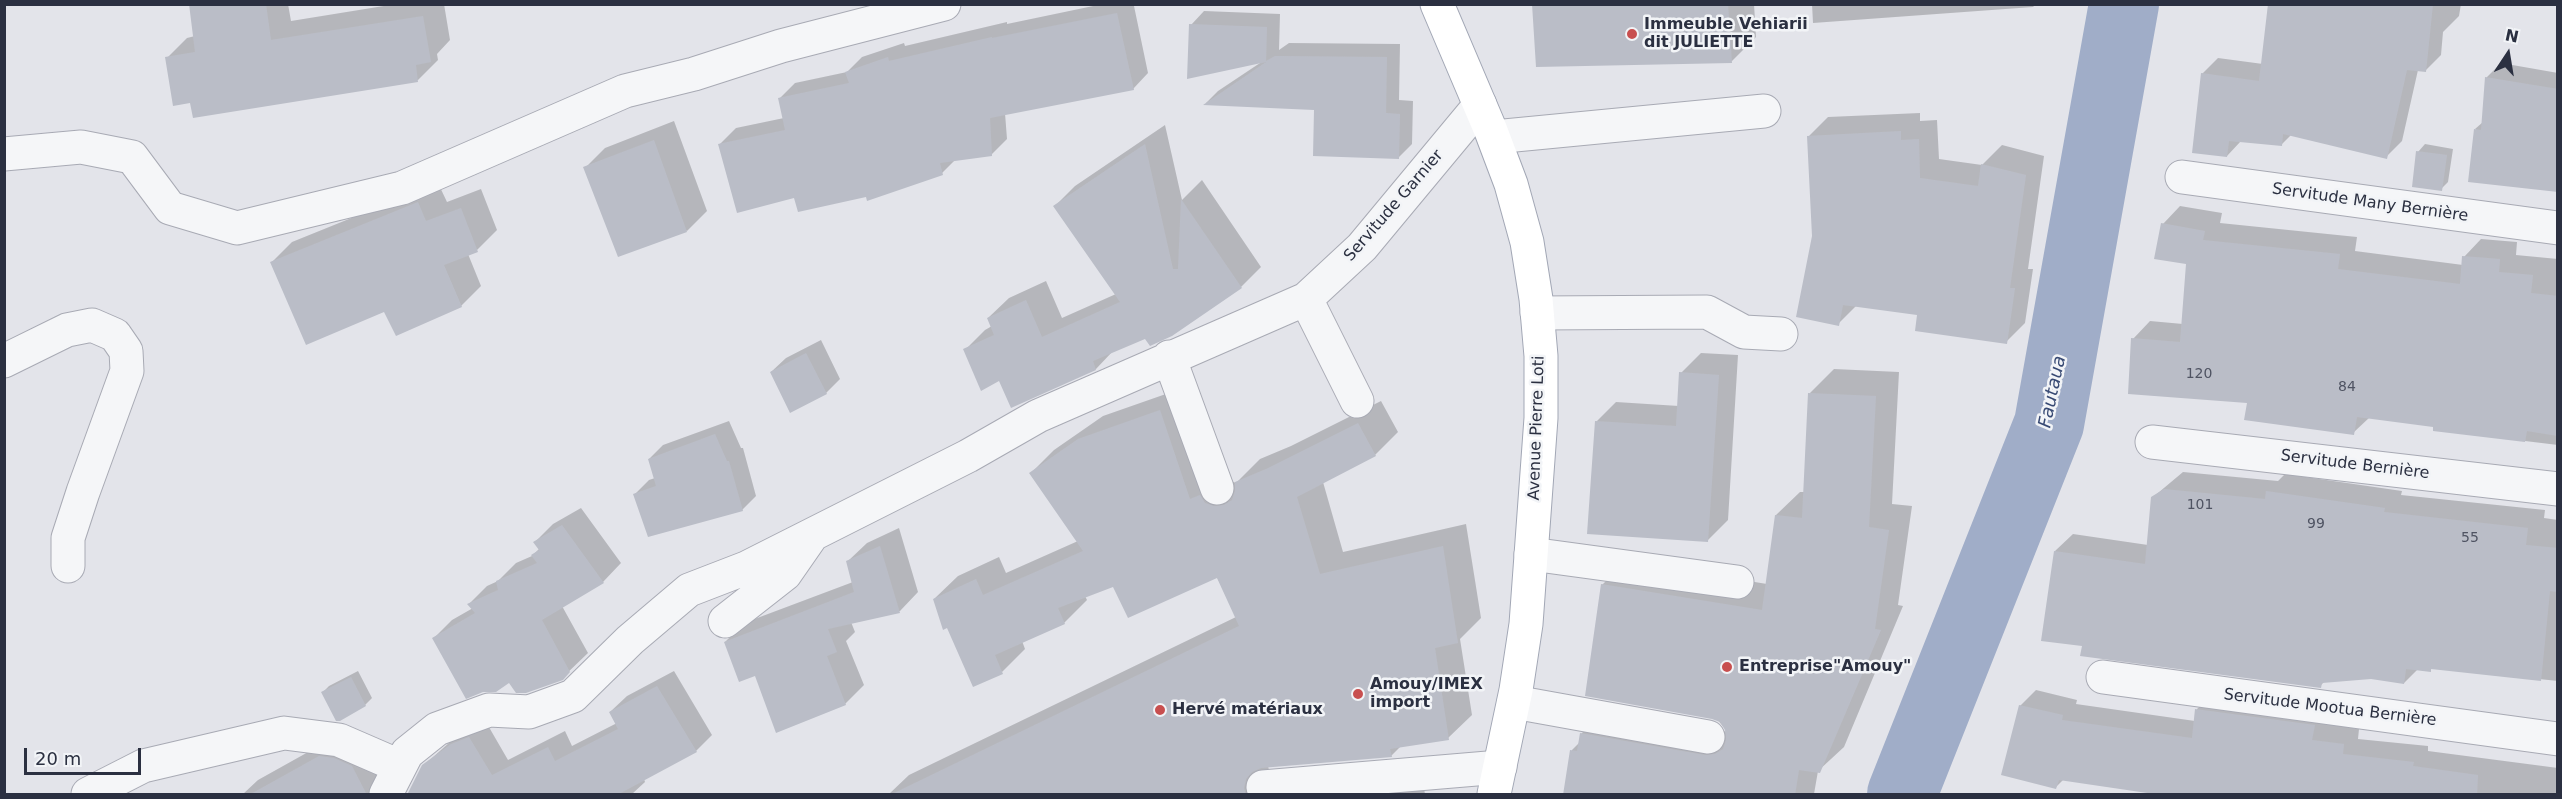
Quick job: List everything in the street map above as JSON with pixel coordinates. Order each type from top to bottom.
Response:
[{"type":"main road","name":"Avenue Pierre Loti","points":[[1437,4],[1494,136],[1511,184],[1527,242],[1541,356],[1541,418],[1526,624],[1514,702],[1497,781]]},
{"type":"street","points":[[4,154],[81,147],[132,157],[170,208],[237,228],[402,188],[625,91],[694,74],[781,46],[944,4]]},
{"type":"street","name":"Servitude Garnier","points":[[393,780],[407,753],[437,729],[489,710],[529,712],[573,696],[630,639],[689,590],[746,568],[968,456],[1038,416],[1306,298],[1362,247],[1480,105]]},
{"type":"street","points":[[1494,136],[1764,111]]},
{"type":"street","name":"Servitude Many Bernière","points":[[2182,177],[2558,228]]},
{"type":"street","points":[[1306,298],[1357,400]]},
{"type":"street","points":[[1537,313],[1707,312],[1744,332],[1781,334]]},
{"type":"street","points":[[4,362],[67,330],[92,326],[116,335],[126,351],[127,372],[68,538],[68,566]]},
{"type":"street","points":[[1169,357],[1217,488]]},
{"type":"street","name":"Servitude Bernière","points":[[2152,442],[2558,489]]},
{"type":"street","points":[[725,621],[785,574],[813,534]]},
{"type":"street","points":[[1532,554],[1737,582]]},
{"type":"street","name":"Servitude Mootua Bernière","points":[[2103,677],[2558,739]]},
{"type":"street","points":[[1514,702],[1708,737]]},
{"type":"street","points":[[88,795],[143,766],[284,733],[339,740],[393,780]]},
{"type":"street","points":[[1263,787],[1497,781]]},
{"type":"building","points":[[189,4],[266,4],[271,40],[423,16],[431,62],[416,65],[418,82],[193,118],[190,103],[173,106],[165,57],[195,52]]},
{"type":"building","name":"Immeuble Vehiarii dit JULIETTE","points":[[1532,4],[1728,4],[1732,63],[1536,67]]},
{"type":"building","points":[[2268,4],[2433,4],[2426,72],[2407,70],[2387,159],[2283,134],[2282,146],[2229,141],[2227,157],[2192,153],[2201,73],[2259,81]]},
{"type":"building","points":[[1117,13],[1134,90],[990,118],[992,156],[940,163],[943,175],[867,201],[866,197],[798,212],[794,198],[737,213],[718,144],[785,130],[778,98],[849,83],[845,72],[888,57],[889,61],[992,37]]},
{"type":"building","points":[[1189,24],[1267,27],[1266,61],[1275,56],[1387,57],[1386,113],[1400,114],[1399,159],[1313,156],[1314,110],[1203,105],[1266,62],[1187,79]]},
{"type":"building","points":[[2485,77],[2558,89],[2558,192],[2468,182],[2474,129],[2481,130]]},
{"type":"building","points":[[1901,131],[1901,140],[1919,139],[1920,178],[1978,186],[1981,164],[2026,175],[2010,288],[2015,288],[2007,344],[1915,331],[1917,315],[1843,305],[1839,326],[1796,317],[1812,236],[1807,136]]},
{"type":"building","points":[[654,140],[687,232],[618,257],[583,167]]},
{"type":"building","points":[[1145,144],[1173,269],[1178,269],[1181,199],[1242,288],[1172,336],[1150,346],[1145,339],[1093,361],[1096,370],[1011,408],[999,381],[981,391],[963,349],[994,335],[987,318],[1026,300],[1042,337],[1120,302],[1053,206]]},
{"type":"building","points":[[2416,151],[2447,155],[2442,191],[2412,187]]},
{"type":"building","points":[[418,202],[426,221],[461,208],[478,252],[444,265],[462,307],[396,336],[384,312],[306,345],[270,262]]},
{"type":"building","points":[[2161,223],[2205,231],[2203,240],[2340,254],[2338,269],[2460,284],[2462,256],[2500,259],[2499,272],[2533,275],[2531,293],[2558,296],[2558,436],[2527,431],[2525,442],[2433,431],[2433,427],[2357,417],[2354,435],[2244,420],[2247,403],[2128,394],[2131,338],[2180,342],[2186,264],[2154,259]]},
{"type":"building","points":[[806,353],[827,394],[790,413],[770,372]]},
{"type":"building","points":[[1679,372],[1719,375],[1708,542],[1587,534],[1595,421],[1676,426]]},
{"type":"building","points":[[1808,393],[1876,396],[1869,527],[1889,530],[1875,629],[1881,630],[1820,773],[1799,770],[1795,795],[1563,795],[1570,750],[1577,751],[1580,733],[1705,755],[1715,754],[1723,749],[1726,740],[1725,730],[1720,722],[1585,696],[1601,584],[1762,610],[1775,515],[1802,518]]},
{"type":"building","points":[[1160,410],[1190,499],[1200,495],[1205,503],[1214,506],[1224,505],[1232,500],[1235,482],[1358,423],[1376,456],[1297,497],[1320,574],[1443,546],[1458,643],[1435,648],[1449,740],[1390,749],[1392,757],[1261,768],[1252,772],[1246,779],[1244,788],[1246,795],[890,795],[1239,626],[1217,578],[1128,618],[1113,587],[1058,608],[1065,624],[995,655],[1003,674],[973,687],[947,628],[943,630],[933,599],[976,579],[983,595],[1083,551],[1029,473],[1078,439]]},
{"type":"building","points":[[715,434],[729,461],[743,511],[648,537],[633,494],[656,486],[648,459]]},
{"type":"building","points":[[2164,489],[2265,499],[2266,491],[2385,508],[2384,512],[2528,528],[2526,545],[2558,548],[2558,592],[2550,591],[2541,681],[2431,669],[2431,672],[2406,669],[2404,684],[2371,679],[2322,683],[2321,688],[2080,656],[2082,646],[2041,641],[2054,551],[2145,564],[2151,497]]},
{"type":"building","points":[[562,525],[604,583],[542,620],[570,672],[563,680],[526,693],[516,693],[509,683],[496,692],[483,692],[466,699],[432,638],[475,613],[467,604],[498,590],[496,581],[537,563],[531,555],[539,550],[533,542]]},
{"type":"building","points":[[880,546],[900,613],[828,629],[837,652],[827,656],[846,705],[776,733],[755,676],[739,682],[724,642],[854,592],[846,561]]},
{"type":"building","points":[[351,677],[366,706],[336,721],[321,692]]},
{"type":"building","points":[[657,686],[697,752],[617,795],[407,795],[422,765],[451,744],[469,737],[492,775],[548,747],[555,761],[618,729],[609,712]]},
{"type":"building","points":[[2019,705],[2063,715],[2062,720],[2192,738],[2195,709],[2315,725],[2312,740],[2344,744],[2343,754],[2414,762],[2413,766],[2478,775],[2477,795],[2154,794],[2059,780],[2056,789],[2001,775]]},
{"type":"building","points":[[319,756],[334,758],[352,766],[367,795],[249,795]]},
{"type":"waterway","name":"Fautaua","points":[[1902,794],[2049,424],[2124,4]]},
{"type":"place","name":"Immeuble Vehiarii dit JULIETTE","points":[[1632,34]]},
{"type":"place","name":"Entreprise\"Amouy\"","points":[[1727,667]]},
{"type":"place","name":"Amouy/IMEX import","points":[[1358,694]]},
{"type":"place","name":"Hervé matériaux","points":[[1160,710]]}]
